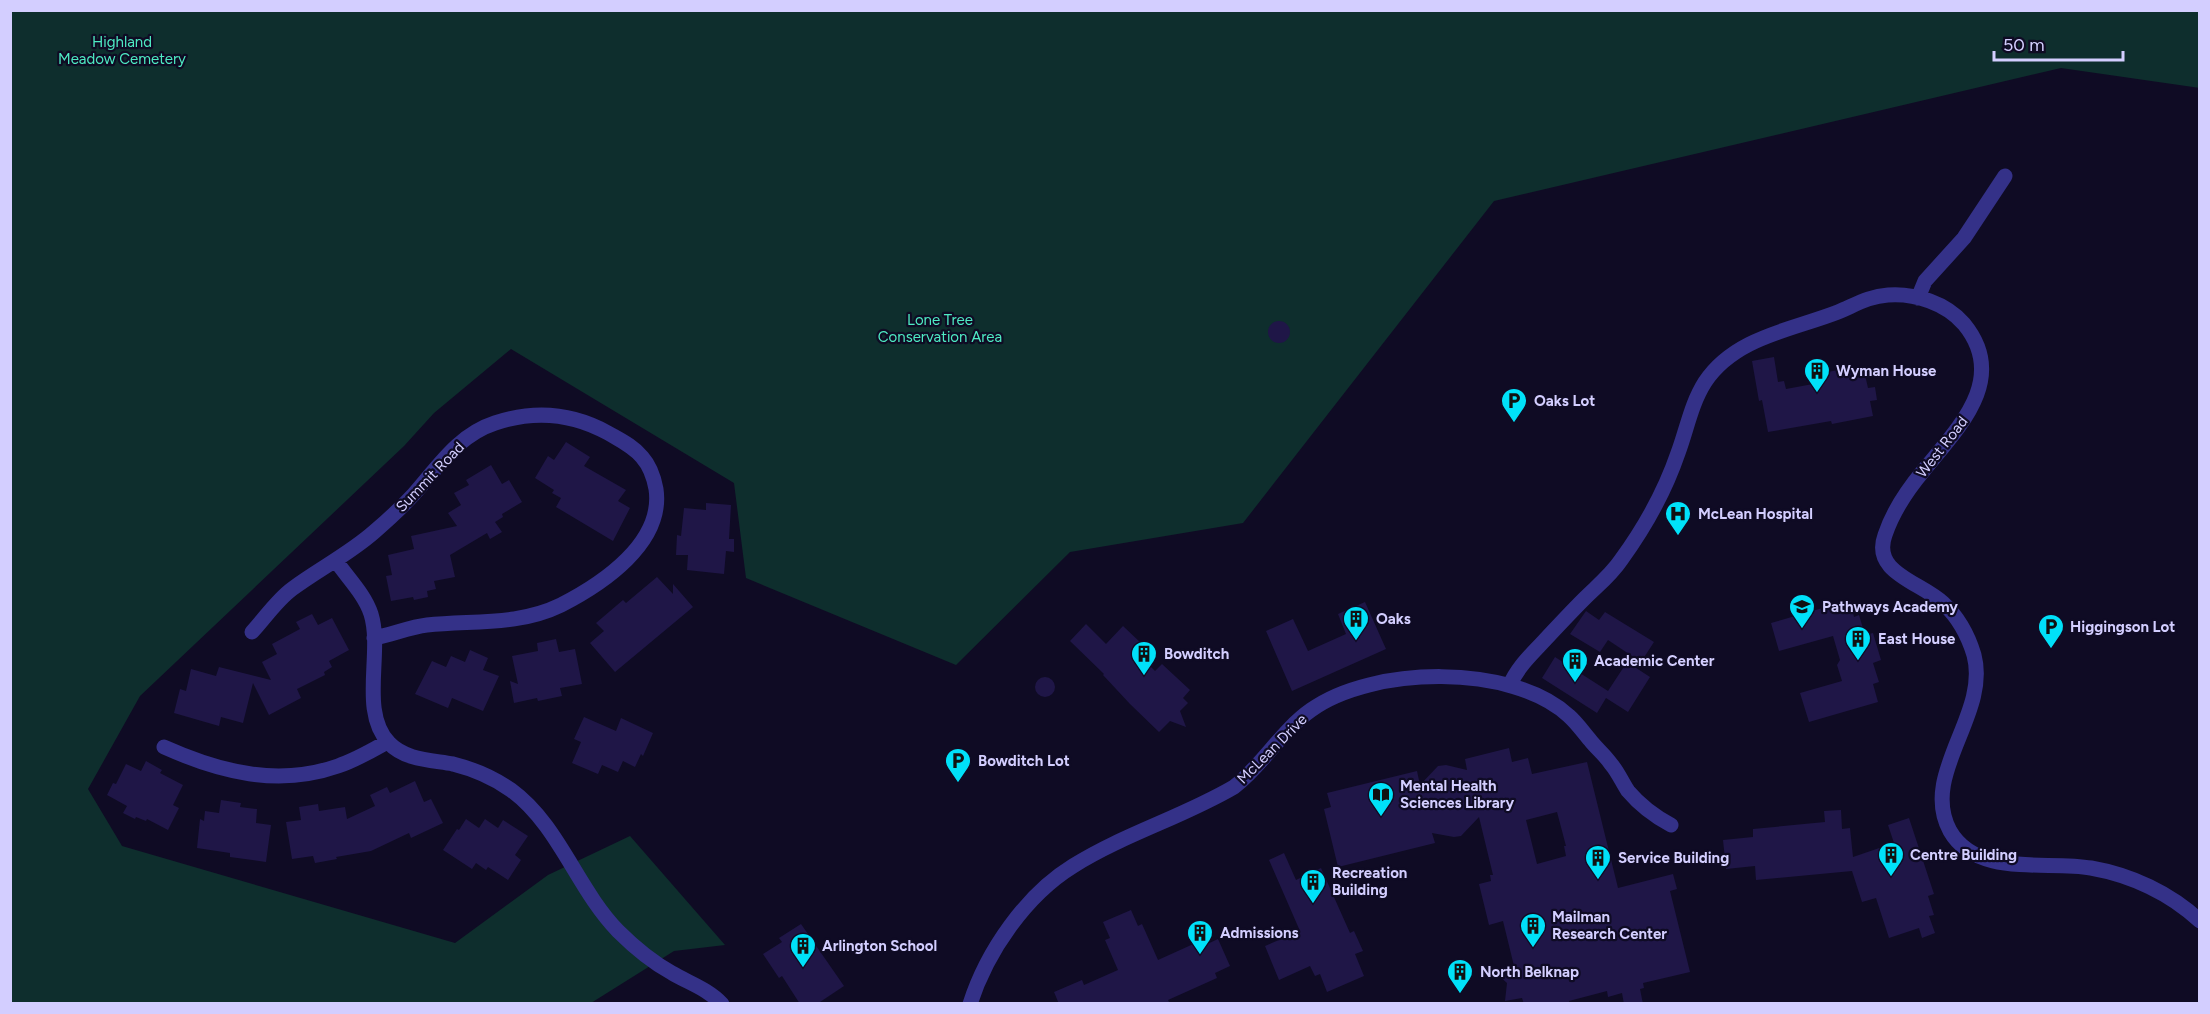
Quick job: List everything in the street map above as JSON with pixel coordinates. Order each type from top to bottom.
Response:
[{"type":"street","points":[[1918,298],[1925,281],[1964,238],[2005,176]]},
{"type":"street","name":"West Road","points":[[1510,685],[1520,666],[1610,575],[1634,542],[1659,498],[1677,456],[1693,405],[1704,384],[1725,361],[1745,347],[1768,336],[1877,296],[1896,295],[1918,298],[1941,306],[1959,319],[1972,336],[1980,356],[1981,366],[1979,388],[1966,420],[1905,496],[1886,532],[1882,550],[1883,557],[1891,568],[1933,594],[1949,609],[1968,637],[1974,656],[1977,675],[1974,696],[1968,719],[1951,760],[1944,789],[1944,811],[1950,829],[1960,844],[1985,859],[2012,864],[2070,866],[2110,873],[2156,891],[2178,904],[2199,921]]},
{"type":"street","name":"Summit Road","points":[[252,632],[290,590],[361,544],[394,514],[453,449],[472,434],[493,424],[541,414],[575,419],[596,427],[623,442],[641,456],[647,464],[657,496],[654,517],[645,535],[630,555],[598,584],[560,605],[519,619],[427,625],[374,638]]},
{"type":"street","points":[[336,561],[367,605],[371,615],[374,638],[374,704],[379,725],[387,742],[408,756],[465,768],[509,788],[535,813],[597,907],[618,931],[640,951],[671,973],[710,993],[722,1004]]},
{"type":"street","name":"McLean Drive","points":[[970,1004],[979,979],[995,948],[1022,912],[1051,882],[1087,858],[1234,787],[1250,773],[1289,728],[1323,702],[1365,685],[1406,678],[1477,678],[1510,685],[1552,704],[1569,715],[1612,765],[1629,791],[1671,825]]},
{"type":"street","points":[[164,747],[216,768],[254,775],[280,776],[316,772],[339,766],[387,742]]},
{"type":"green space","name":"Lone Tree Conservation Area","points":[[2199,10],[2200,88],[2061,68],[1494,201],[1243,523],[1070,552],[956,665],[746,578],[734,483],[511,349],[434,413],[404,446],[140,696],[88,789],[122,846],[455,943],[548,875],[630,836],[725,945],[674,951],[591,1003],[11,1004],[10,11]]},
{"type":"building","points":[[1279,321],[1287,324],[1290,332],[1287,340],[1279,343],[1271,340],[1268,332],[1271,324]]},
{"type":"building","name":"Wyman House","points":[[1774,357],[1778,382],[1784,381],[1786,389],[1813,384],[1812,375],[1854,367],[1856,376],[1865,375],[1868,388],[1875,387],[1877,400],[1870,401],[1873,416],[1768,432],[1762,400],[1759,401],[1752,361]]},
{"type":"building","points":[[566,442],[590,457],[584,466],[626,490],[618,501],[630,508],[613,541],[556,507],[561,498],[552,493],[554,490],[535,478],[548,456],[554,460]]},
{"type":"building","points":[[491,465],[502,484],[509,480],[522,502],[502,514],[503,517],[495,522],[502,532],[490,539],[487,533],[450,555],[455,577],[434,581],[436,589],[427,591],[428,597],[391,601],[386,576],[392,575],[388,555],[414,549],[411,536],[457,526],[448,513],[461,505],[454,493],[469,485],[466,480]]},
{"type":"building","points":[[706,503],[731,505],[729,539],[734,539],[734,552],[726,551],[724,574],[687,570],[688,555],[676,555],[677,535],[681,536],[684,508],[706,510]]},
{"type":"building","points":[[657,577],[673,594],[673,584],[693,607],[615,672],[590,643],[604,631],[596,623],[623,600],[626,603]]},
{"type":"building","name":"East House","points":[[1850,600],[1854,617],[1859,615],[1865,635],[1873,633],[1881,660],[1873,663],[1879,682],[1873,684],[1878,702],[1809,722],[1800,693],[1842,681],[1837,665],[1840,660],[1833,636],[1779,651],[1771,623]]},
{"type":"building","name":"Oaks","points":[[1365,602],[1386,649],[1292,691],[1266,631],[1293,619],[1308,651],[1346,634],[1338,614]]},
{"type":"building","points":[[1586,611],[1599,620],[1605,612],[1654,642],[1641,662],[1608,640],[1600,652],[1570,634]]},
{"type":"building","points":[[312,614],[318,625],[332,618],[349,650],[329,661],[332,667],[324,672],[325,675],[297,689],[301,698],[269,715],[253,683],[243,723],[221,717],[219,726],[174,713],[180,689],[186,691],[191,669],[216,676],[219,667],[271,680],[262,662],[277,654],[272,644],[300,629],[296,622]]},
{"type":"building","name":"Bowditch","points":[[1086,624],[1106,644],[1123,626],[1142,644],[1135,651],[1155,671],[1162,664],[1190,690],[1183,698],[1188,703],[1180,711],[1186,727],[1170,721],[1159,732],[1130,704],[1104,674],[1070,641]]},
{"type":"building","points":[[556,639],[559,652],[575,649],[582,684],[560,688],[562,696],[514,703],[510,681],[518,684],[512,656],[538,651],[537,643]]},
{"type":"building","points":[[470,650],[488,658],[483,670],[499,676],[483,711],[452,698],[448,708],[415,694],[432,661],[446,667],[451,656],[465,662]]},
{"type":"building","name":"Academic Center","points":[[1555,657],[1608,691],[1627,662],[1650,677],[1628,712],[1606,698],[1597,713],[1542,678]]},
{"type":"building","points":[[1045,677],[1052,680],[1055,687],[1052,694],[1045,697],[1038,694],[1035,687],[1038,680]]},
{"type":"building","points":[[584,717],[616,731],[621,718],[653,733],[643,756],[641,754],[635,767],[623,761],[618,772],[602,765],[598,774],[572,763],[581,742],[574,739]]},
{"type":"building","points":[[1509,748],[1512,762],[1528,758],[1532,774],[1587,762],[1618,888],[1673,874],[1677,889],[1670,891],[1690,972],[1643,983],[1644,988],[1640,989],[1643,1004],[1624,1004],[1622,993],[1608,997],[1607,991],[1569,1001],[1570,1004],[1524,1004],[1522,998],[1505,1001],[1507,983],[1497,974],[1514,966],[1503,921],[1489,925],[1479,884],[1491,881],[1490,875],[1493,875],[1479,817],[1461,836],[1432,833],[1435,843],[1338,867],[1324,809],[1331,807],[1327,793],[1417,771],[1420,785],[1438,766],[1446,765],[1467,770],[1465,759]],"holes":[[[1557,812],[1566,846],[1564,846],[1566,856],[1537,864],[1526,820]]]},
{"type":"building","points":[[146,761],[162,770],[160,773],[183,785],[173,805],[179,808],[168,830],[147,819],[146,821],[136,817],[135,819],[123,813],[127,806],[107,795],[113,783],[116,784],[126,764],[141,771]]},
{"type":"building","points":[[415,781],[424,802],[431,799],[443,823],[411,838],[409,833],[371,851],[315,863],[313,856],[292,859],[286,822],[301,820],[299,807],[318,804],[319,811],[345,807],[347,819],[375,806],[370,795],[387,787],[390,793]]},
{"type":"building","points":[[221,800],[241,803],[240,807],[257,809],[256,823],[271,825],[266,862],[230,857],[230,853],[197,848],[200,819],[204,821],[205,811],[219,813]]},
{"type":"building","points":[[1841,810],[1842,829],[1850,828],[1853,857],[1894,843],[1888,825],[1909,818],[1934,894],[1928,896],[1934,915],[1929,916],[1935,933],[1922,938],[1919,928],[1889,938],[1876,898],[1862,902],[1852,871],[1756,880],[1755,866],[1726,869],[1723,840],[1753,837],[1753,829],[1825,822],[1824,811]]},
{"type":"building","points":[[466,819],[479,828],[485,819],[498,828],[503,820],[528,836],[515,855],[521,860],[508,880],[488,867],[486,870],[476,863],[472,869],[443,850]]},
{"type":"building","name":"Recreation Building","points":[[1284,853],[1296,880],[1321,868],[1350,933],[1354,931],[1363,951],[1355,954],[1364,976],[1327,992],[1320,974],[1315,976],[1310,966],[1279,980],[1265,946],[1300,931],[1269,860]]},
{"type":"building","name":"Admissions","points":[[1131,910],[1138,926],[1142,924],[1158,960],[1200,941],[1203,946],[1218,939],[1230,966],[1215,973],[1217,978],[1168,1000],[1170,1004],[1059,1004],[1054,992],[1082,980],[1084,985],[1118,970],[1105,940],[1110,938],[1103,922]]},
{"type":"building","name":"Arlington School","points":[[801,924],[844,986],[817,1004],[800,1004],[782,976],[779,978],[763,954],[782,942],[779,938]]},
{"type":"place","name":"Wyman House","points":[[1817,394]]},
{"type":"place","name":"Oaks Lot","points":[[1514,424]]},
{"type":"place","name":"McLean Hospital","points":[[1678,537]]},
{"type":"place","name":"Pathways Academy","points":[[1802,630]]},
{"type":"place","name":"Oaks","points":[[1356,642]]},
{"type":"place","name":"Higgingson Lot","points":[[2051,650]]},
{"type":"place","name":"East House","points":[[1858,662]]},
{"type":"place","name":"Bowditch","points":[[1144,677]]},
{"type":"place","name":"Academic Center","points":[[1575,684]]},
{"type":"place","name":"Bowditch Lot","points":[[958,784]]},
{"type":"place","name":"Mental Health Sciences Library","points":[[1381,818]]},
{"type":"place","name":"Centre Building","points":[[1891,878]]},
{"type":"place","name":"Service Building","points":[[1598,881]]},
{"type":"place","name":"Recreation Building","points":[[1313,905]]},
{"type":"place","name":"Mailman Research Center","points":[[1533,949]]},
{"type":"place","name":"Admissions","points":[[1200,956]]},
{"type":"place","name":"Arlington School","points":[[803,969]]},
{"type":"place","name":"North Belknap","points":[[1460,995]]},
{"type":"park label","name":"Highland Meadow Cemetery","points":[[122,50]]}]
